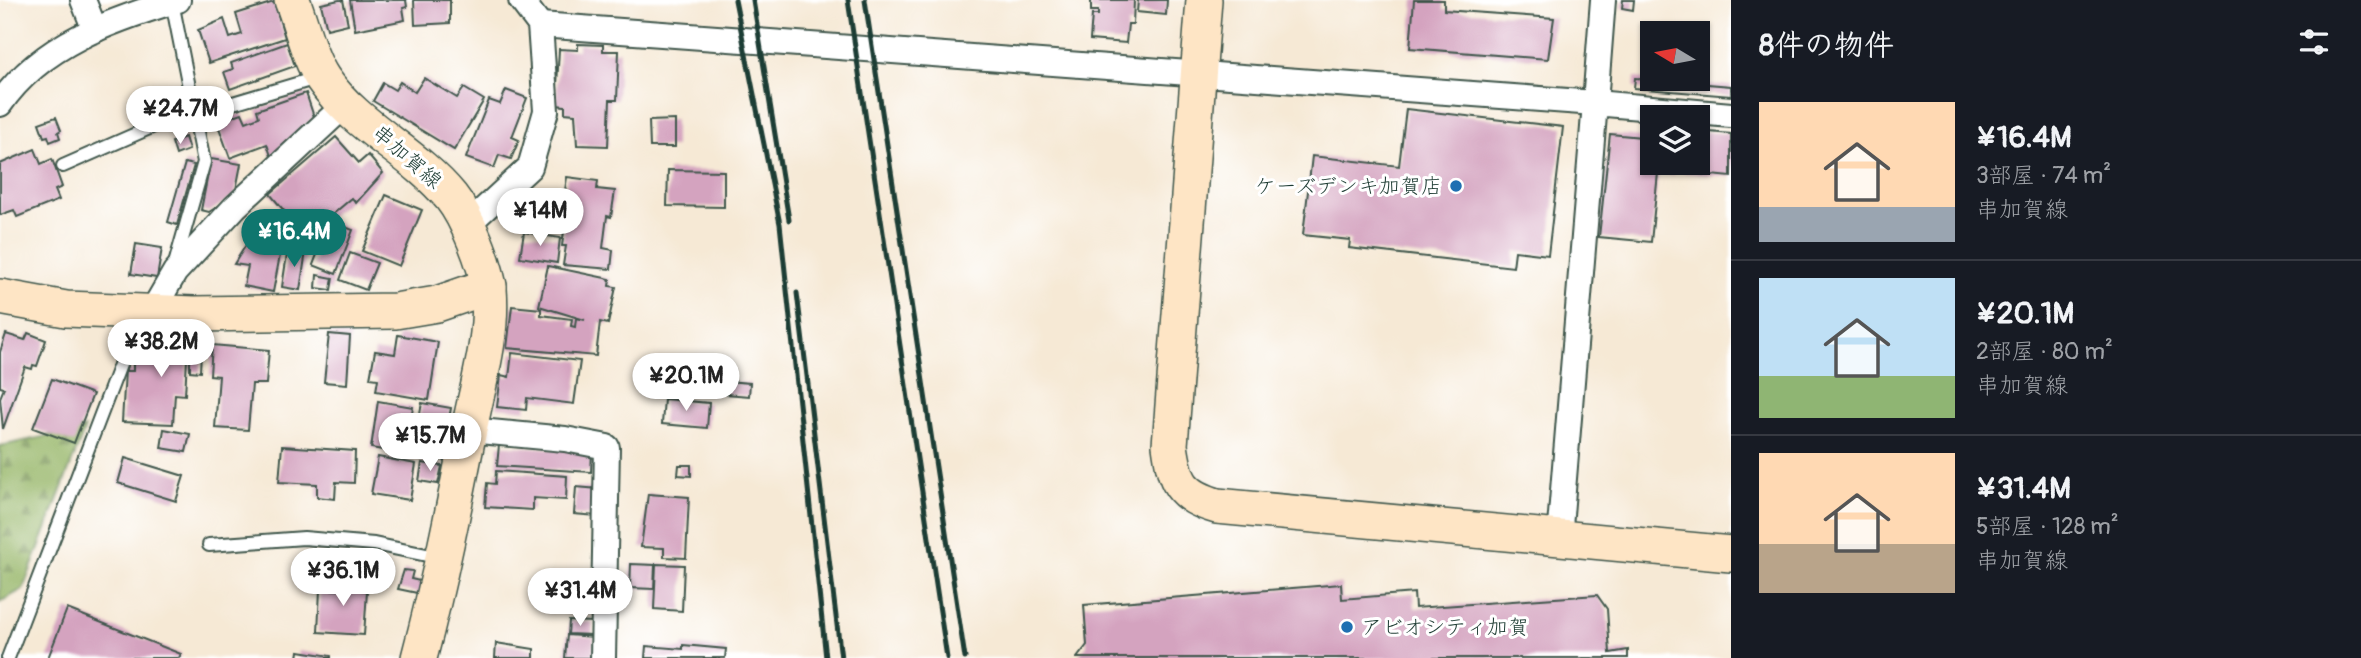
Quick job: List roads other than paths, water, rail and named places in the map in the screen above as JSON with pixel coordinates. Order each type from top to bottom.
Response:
[{"type":"street","points":[[83,0],[95,30]]},
{"type":"street","name":"串加賀線","points":[[292,0],[322,77],[345,106],[432,176],[453,199],[468,224],[489,286],[489,323],[445,559],[419,658]]},
{"type":"street","points":[[468,224],[530,167],[546,111],[540,25],[521,0]]},
{"type":"street","points":[[1204,0],[1170,445],[1173,470],[1182,488],[1195,499],[1217,506],[1731,554]]},
{"type":"street","points":[[1559,539],[1603,0]]},
{"type":"street","points":[[0,104],[12,87],[43,57],[95,30],[175,1]]},
{"type":"street","points":[[540,25],[1595,103],[1731,116]]},
{"type":"street","points":[[147,310],[175,272],[235,207],[345,106]]},
{"type":"street","points":[[0,298],[66,309],[194,313],[395,311],[437,304],[489,286]]},
{"type":"street","points":[[469,430],[565,439],[607,447],[603,658]]},
{"type":"lane","points":[[175,1],[204,162],[175,272]]},
{"type":"lane","points":[[63,166],[196,111],[322,77]]},
{"type":"lane","points":[[8,658],[147,310]]},
{"type":"lane","points":[[209,545],[304,538],[374,544],[445,559]]},
{"type":"railway","points":[[735,0],[780,224],[826,658]]},
{"type":"railway","points":[[753,0],[789,220]]},
{"type":"railway","points":[[848,0],[947,658]]},
{"type":"railway","points":[[865,0],[965,658]]},
{"type":"railway","points":[[797,293],[841,658]]},
{"type":"place","name":"ケーズデンキ加賀店","points":[[1456,186]]},
{"type":"place","name":"アビオシティ加賀","points":[[1347,627]]}]
